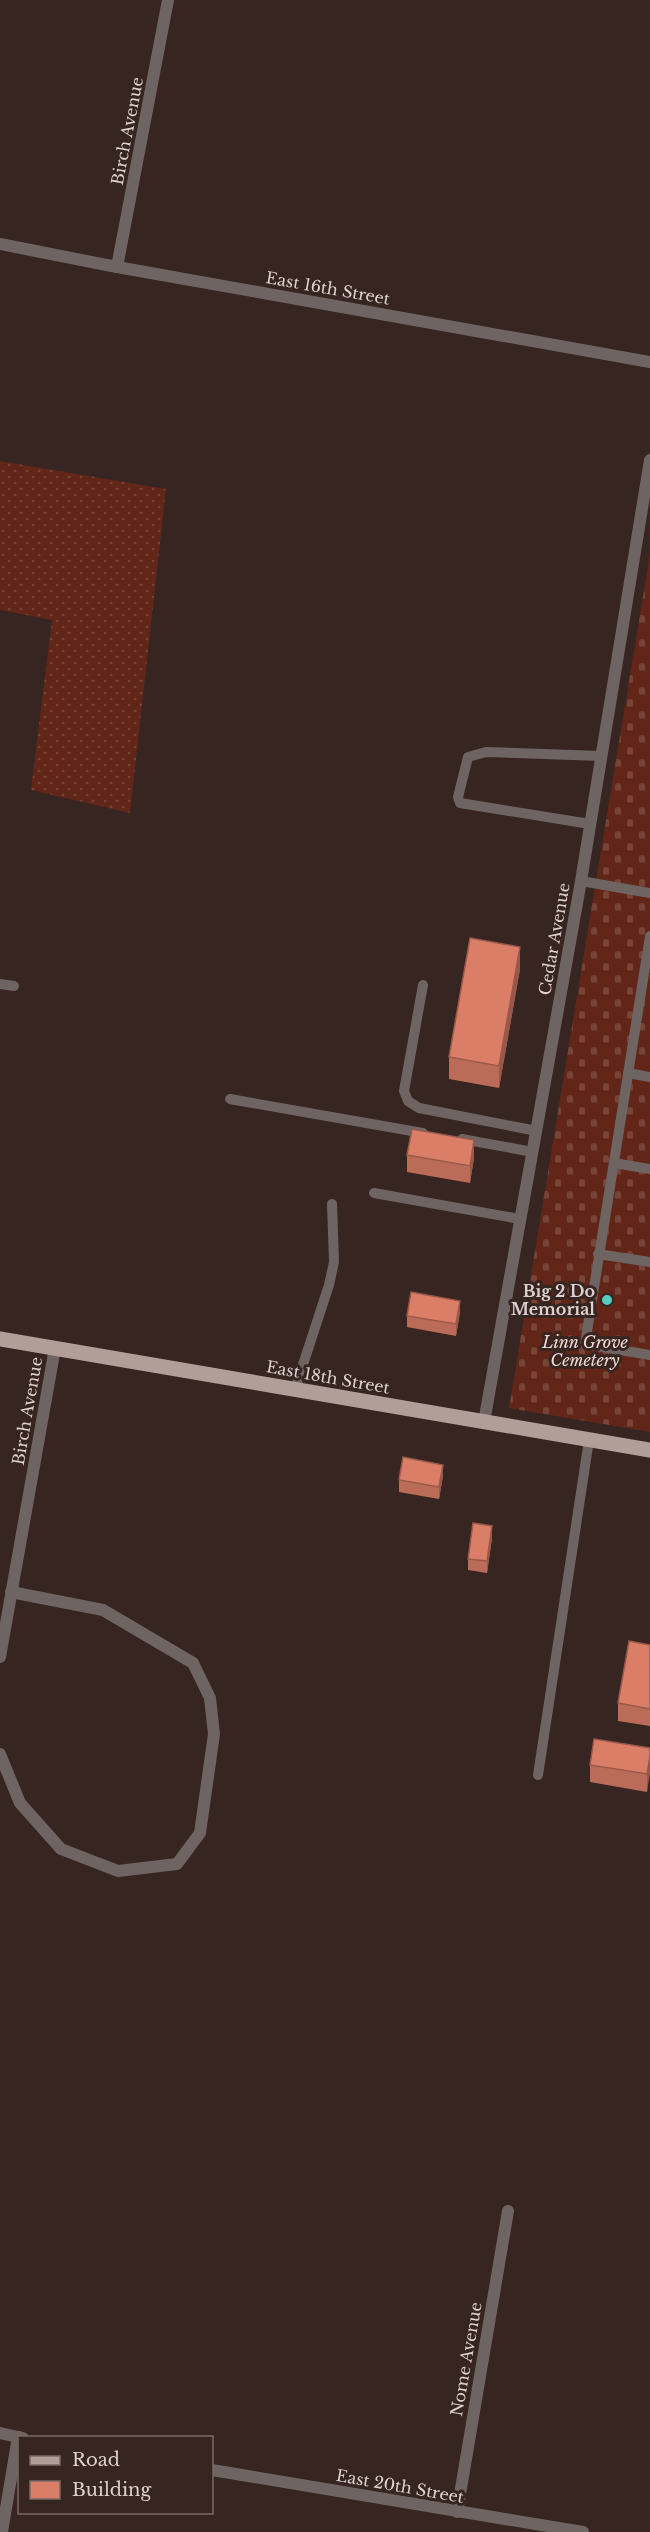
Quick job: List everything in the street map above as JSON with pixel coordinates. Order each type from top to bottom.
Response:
[{"type":"main road","name":"East 18th Street","points":[[0,1339],[650,1450]]},
{"type":"street","name":"Birch Avenue","points":[[117,267],[168,0]]},
{"type":"street","name":"East 16th Street","points":[[0,244],[650,362]]},
{"type":"street","name":"Cedar Avenue","points":[[484,1422],[581,881],[650,460]]},
{"type":"street","name":"Birch Avenue","points":[[0,1657],[55,1348]]},
{"type":"street","points":[[0,1754],[20,1803],[61,1849],[118,1871],[177,1864],[200,1833],[214,1734],[210,1698],[193,1663],[104,1610],[12,1592]]},
{"type":"street","name":"Nome Avenue","points":[[457,2512],[508,2211]]},
{"type":"street","points":[[0,2433],[18,2437]]},
{"type":"street","points":[[2,2532],[18,2448]]},
{"type":"street","name":"East 20th Street","points":[[213,2470],[583,2532]]},
{"type":"lane","points":[[590,824],[460,803],[458,796],[468,757],[477,754],[486,752],[601,756]]},
{"type":"lane","points":[[581,881],[650,893]]},
{"type":"lane","points":[[650,936],[647,972],[628,1073],[585,1344],[650,1355]]},
{"type":"lane","points":[[0,984],[14,986]]},
{"type":"lane","points":[[423,985],[404,1091],[408,1101],[419,1108],[537,1131]]},
{"type":"lane","points":[[628,1073],[650,1077]]},
{"type":"lane","points":[[230,1099],[440,1136]]},
{"type":"lane","points":[[451,1138],[533,1152]]},
{"type":"lane","points":[[614,1163],[650,1168]]},
{"type":"lane","points":[[374,1193],[520,1219]]},
{"type":"lane","points":[[295,1389],[332,1273],[334,1262],[332,1204]]},
{"type":"lane","points":[[598,1254],[650,1262]]},
{"type":"lane","points":[[538,1775],[589,1440]]},
{"type":"green space","points":[[0,461],[166,489],[130,813],[31,790],[52,620],[0,610]]},
{"type":"green space","name":"Linn Grove Cemetery","points":[[650,554],[650,1432],[509,1408]]},
{"type":"building","points":[[470,938],[520,947],[499,1066],[449,1057]]},
{"type":"building","points":[[412,1129],[474,1140],[470,1166],[407,1155]]},
{"type":"building","points":[[411,1292],[460,1301],[456,1324],[407,1316]]},
{"type":"building","points":[[403,1457],[443,1465],[439,1487],[399,1480]]},
{"type":"building","points":[[473,1523],[492,1526],[487,1561],[468,1559]]},
{"type":"building","points":[[629,1641],[650,1645],[650,1709],[618,1703]]},
{"type":"building","points":[[594,1739],[650,1748],[647,1774],[590,1765]]},
{"type":"place","name":"Big 2 Do Memorial","points":[[607,1300]]}]
